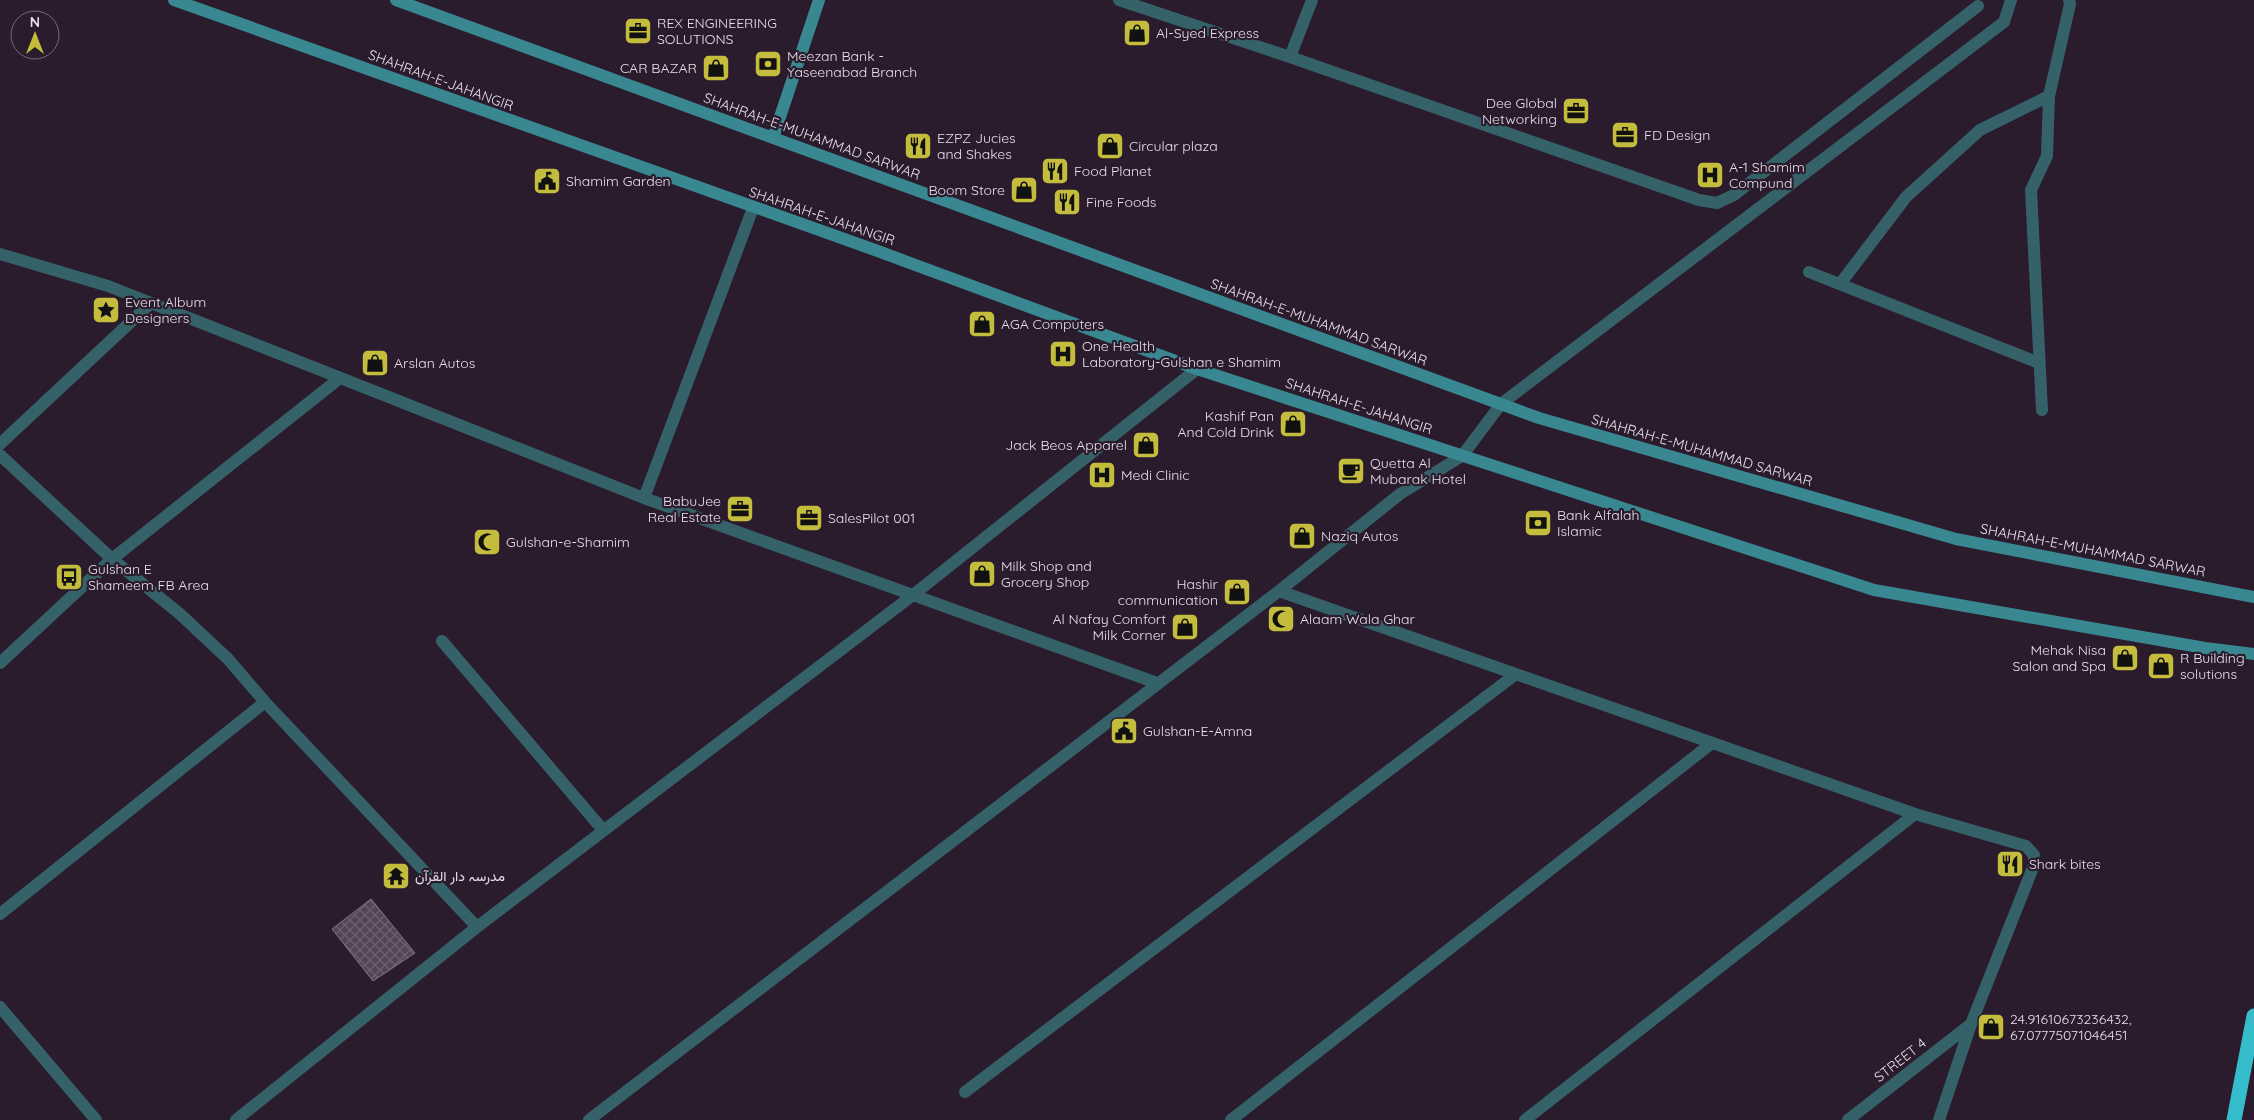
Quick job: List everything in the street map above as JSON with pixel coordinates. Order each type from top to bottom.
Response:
[{"type":"highway","points":[[2234,1120],[2254,1016]]},
{"type":"main road","name":"SHAHRAH-E-JAHANGIR","points":[[174,0],[875,250],[1197,369],[1462,456]]},
{"type":"main road","name":"SHAHRAH-E-MUHAMMAD SARWAR","points":[[396,0],[1539,418],[1956,539],[2254,597]]},
{"type":"main road","points":[[773,138],[820,0]]},
{"type":"main road","points":[[1462,456],[1874,590],[2205,648],[2254,654]]},
{"type":"street","points":[[1119,0],[1290,57],[1698,200],[1717,203],[1734,195],[1978,6]]},
{"type":"street","points":[[1290,57],[1312,0]]},
{"type":"street","points":[[589,1120],[1279,591],[1400,494],[1462,456],[1501,404],[2004,22],[2011,0]]},
{"type":"street","points":[[2042,410],[2031,190],[2047,156],[2049,96],[2070,4],[2069,0]]},
{"type":"street","points":[[1840,284],[1906,196],[1980,130],[2049,96]]},
{"type":"street","points":[[644,498],[753,208]]},
{"type":"street","points":[[0,254],[108,286],[644,498],[1157,683]]},
{"type":"street","points":[[1808,272],[2039,363]]},
{"type":"street","points":[[0,444],[151,303]]},
{"type":"street","points":[[236,1120],[477,927],[913,595],[1197,369]]},
{"type":"street","points":[[0,663],[112,559],[340,378]]},
{"type":"street","points":[[0,455],[112,559],[187,620],[228,658],[265,702],[477,927]]},
{"type":"street","points":[[1279,591],[1915,814],[2026,846],[2034,855],[2034,865],[1971,1024],[1939,1120]]},
{"type":"street","points":[[442,642],[603,830]]},
{"type":"street","points":[[965,1092],[1516,674]]},
{"type":"street","points":[[0,914],[265,702]]},
{"type":"street","points":[[1231,1120],[1712,743]]},
{"type":"street","points":[[1525,1120],[1915,814]]},
{"type":"street","points":[[0,1007],[96,1120]]},
{"type":"street","name":"STREET 4","points":[[1848,1120],[1971,1024]]},
{"type":"building","points":[[371,899],[415,953],[373,981],[332,929]]},
{"type":"place","name":"REX ENGINEERING SOLUTIONS","points":[[638,31]]},
{"type":"place","name":"Al-Syed Express","points":[[1137,33]]},
{"type":"place","name":"Meezan Bank - Yaseenabad Branch","points":[[768,64]]},
{"type":"place","name":"CAR BAZAR","points":[[716,68]]},
{"type":"place","name":"Dee Global Networking","points":[[1576,111]]},
{"type":"place","name":"FD Design","points":[[1625,135]]},
{"type":"place","name":"EZPZ Jucies and Shakes","points":[[918,146]]},
{"type":"place","name":"Circular plaza","points":[[1110,146]]},
{"type":"place","name":"Food Planet","points":[[1055,171]]},
{"type":"place","name":"A-1 Shamim Compund","points":[[1710,175]]},
{"type":"place","name":"Shamim Garden","points":[[547,181]]},
{"type":"place","name":"Boom Store","points":[[1024,190]]},
{"type":"place","name":"Fine Foods","points":[[1067,202]]},
{"type":"place","name":"Event Album Designers","points":[[106,310]]},
{"type":"place","name":"AGA Computers","points":[[982,324]]},
{"type":"place","name":"One Health Laboratory-Gulshan e Shamim","points":[[1063,354]]},
{"type":"place","name":"Arslan Autos","points":[[375,363]]},
{"type":"place","name":"Kashif Pan And Cold Drink","points":[[1293,424]]},
{"type":"place","name":"Jack Beos Apparel","points":[[1146,445]]},
{"type":"place","name":"Quetta Al Mubarak Hotel","points":[[1351,471]]},
{"type":"place","name":"Medi Clinic","points":[[1102,475]]},
{"type":"place","name":"BabuJee Real Estate","points":[[740,509]]},
{"type":"place","name":"SalesPilot 001","points":[[809,518]]},
{"type":"place","name":"Bank Alfalah Islamic","points":[[1538,523]]},
{"type":"place","name":"Naziq Autos","points":[[1302,536]]},
{"type":"place","name":"Gulshan-e-Shamim","points":[[487,542]]},
{"type":"place","name":"Milk Shop and Grocery Shop","points":[[982,574]]},
{"type":"place","name":"Gulshan E Shameem FB Area","points":[[69,577]]},
{"type":"place","name":"Hashir communication","points":[[1237,592]]},
{"type":"place","name":"Alaam Wala Ghar","points":[[1281,619]]},
{"type":"place","name":"Al Nafay Comfort Milk Corner","points":[[1185,627]]},
{"type":"place","name":"Mehak Nisa Salon and Spa","points":[[2125,658]]},
{"type":"place","name":"R Building solutions","points":[[2161,666]]},
{"type":"place","name":"Gulshan-E-Amna","points":[[1124,731]]},
{"type":"place","name":"Shark bites","points":[[2010,864]]},
{"type":"place","name":"مدرسہ دار القرآن","points":[[396,876]]},
{"type":"place","name":"24.91610673236432, 67.07775071046451","points":[[1991,1027]]}]
